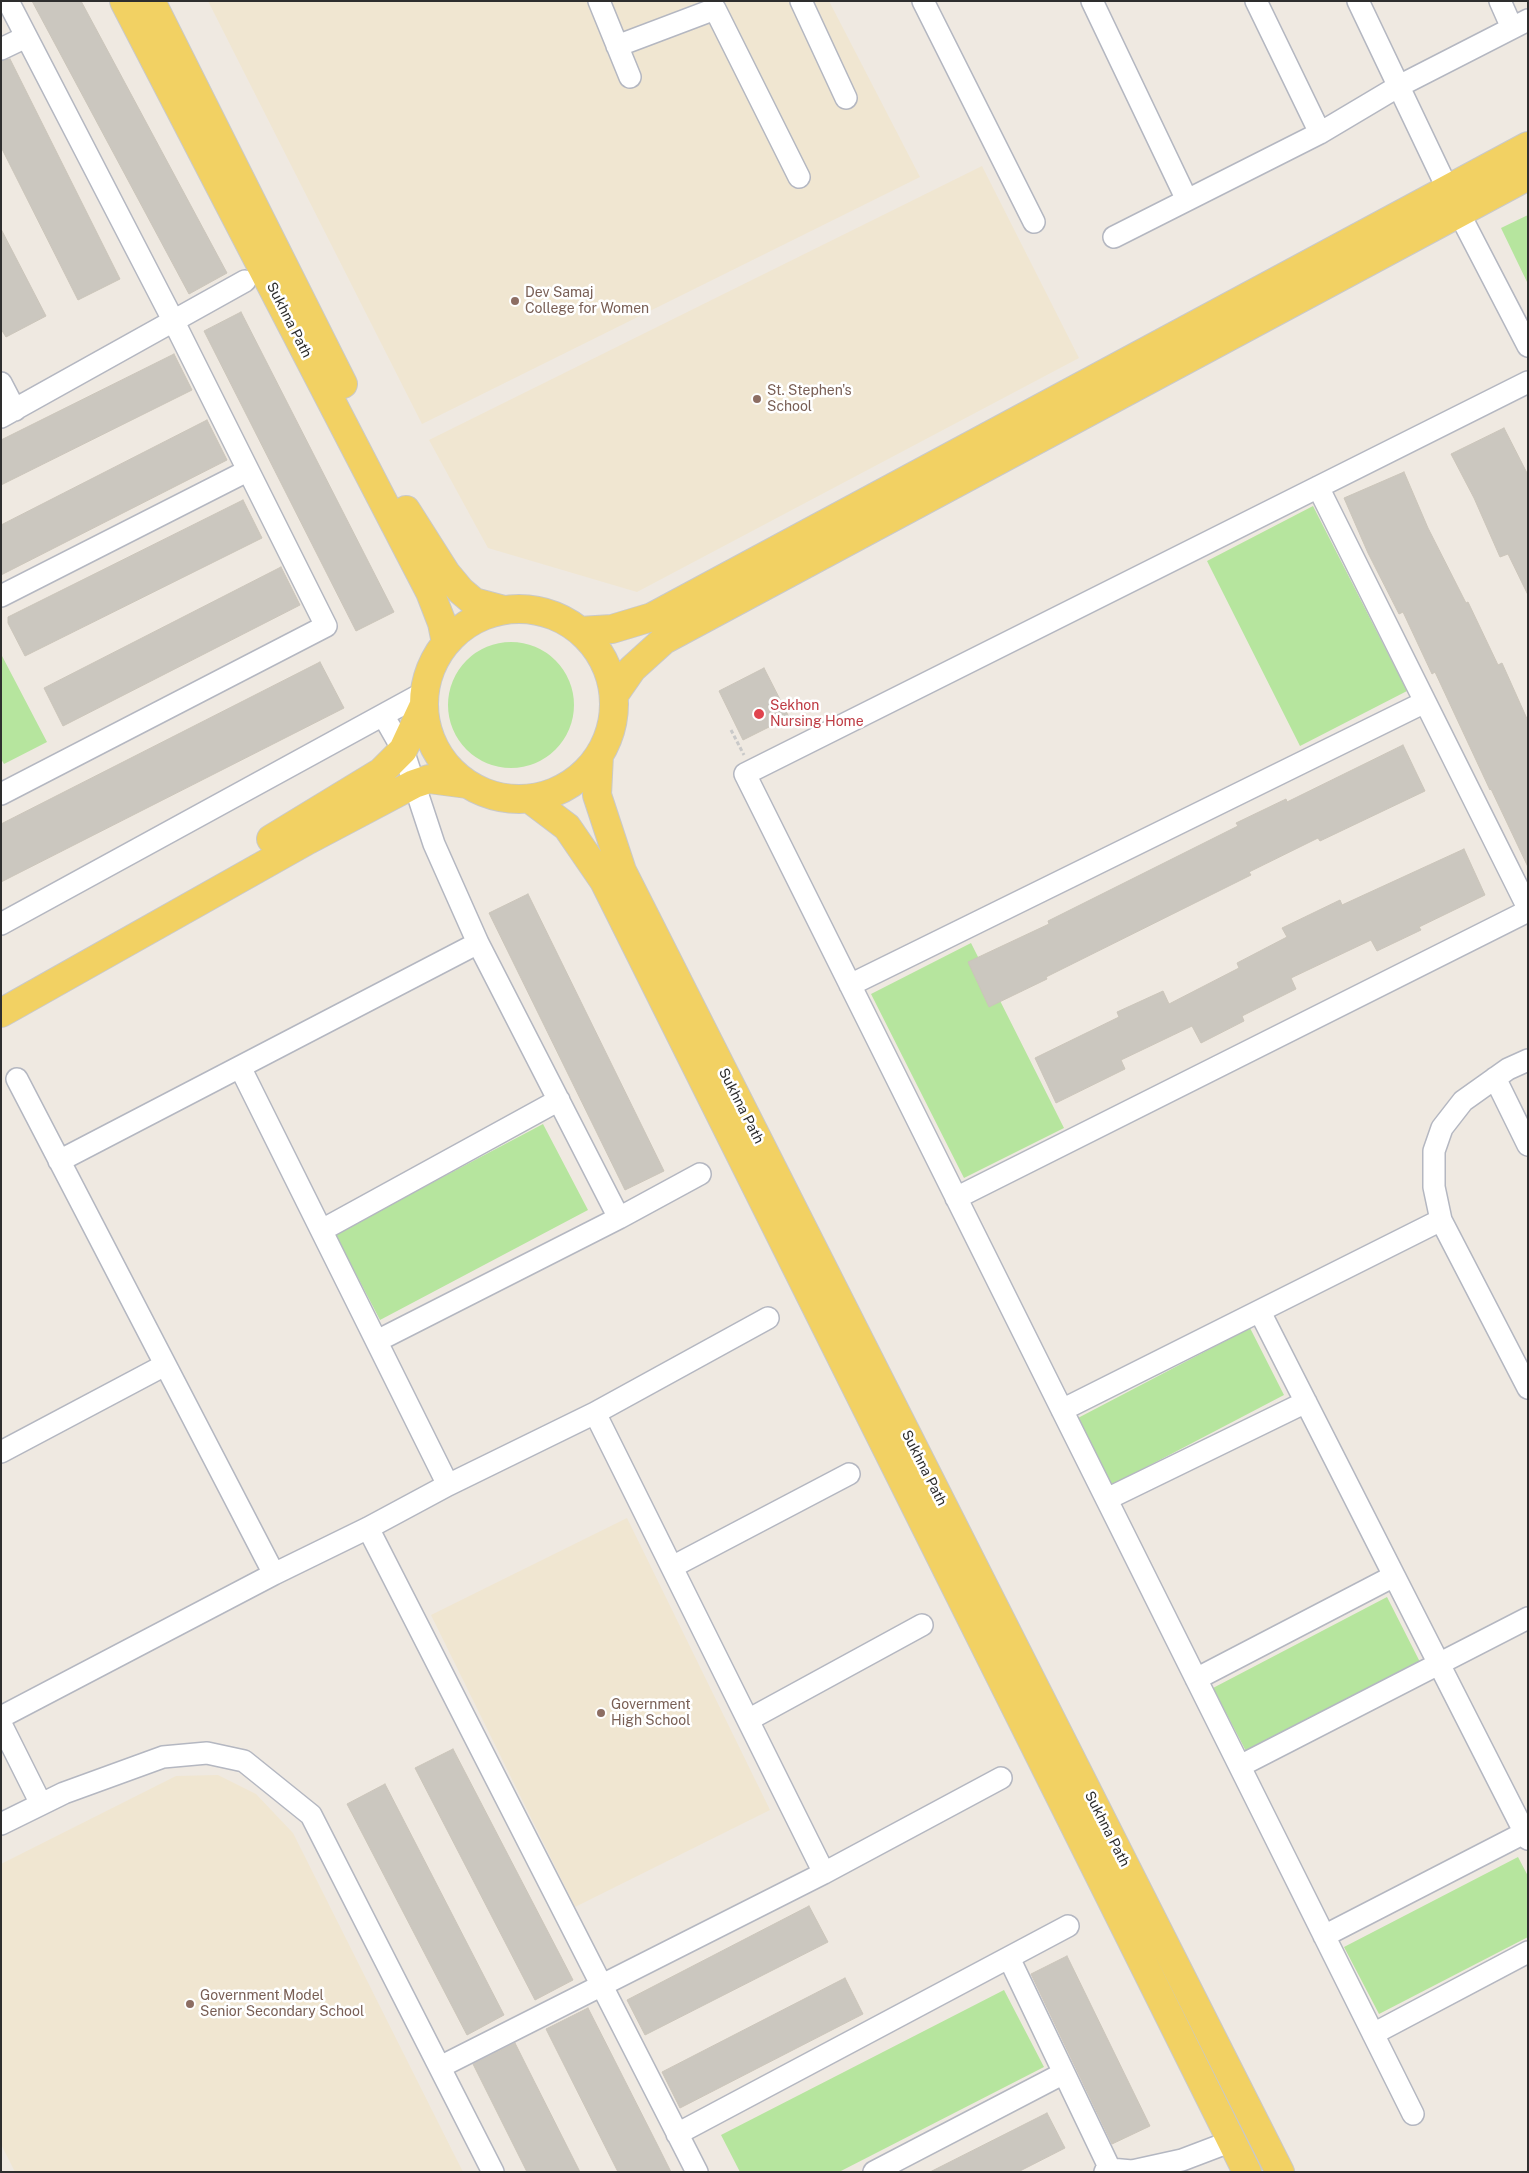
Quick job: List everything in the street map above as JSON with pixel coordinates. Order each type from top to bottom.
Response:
[{"type":"main road","name":"Sukhna Path","points":[[124,1],[430,592],[442,623],[446,643]]},
{"type":"main road","name":"Sukhna Path","points":[[151,1],[413,523],[446,573],[461,591],[474,602],[504,610]]},
{"type":"main road","points":[[614,695],[632,669],[664,640],[1453,201],[1528,146]]},
{"type":"main road","points":[[580,631],[612,629],[652,617],[1453,201],[1528,176]]},
{"type":"main road","points":[[1,991],[300,823],[381,772],[403,750],[424,699],[432,666],[446,643],[472,621],[487,614],[504,610],[524,609],[544,612],[563,620],[580,631],[593,644],[603,660],[610,677],[614,695],[611,726],[600,755],[589,768],[562,789],[530,799],[508,799],[487,794],[467,784],[450,769],[436,750],[427,729],[424,699]]},
{"type":"main road","name":"Sukhna Path","points":[[600,755],[597,795],[622,871],[1280,2172]]},
{"type":"main road","points":[[1,1013],[308,840],[414,784],[429,779],[467,784]]},
{"type":"main road","name":"Sukhna Path","points":[[530,799],[568,827],[604,882],[1247,2172]]},
{"type":"street","points":[[2,792],[326,626],[173,320],[8,1]]},
{"type":"street","points":[[599,1],[630,77]]},
{"type":"street","points":[[801,1],[846,98]]},
{"type":"street","points":[[923,1],[1034,222]]},
{"type":"street","points":[[1092,1],[1187,200]]},
{"type":"street","points":[[1256,1],[1320,133]]},
{"type":"street","points":[[1114,237],[1320,133],[1399,86],[1520,24],[1500,1]]},
{"type":"street","points":[[1354,2],[1399,86],[1453,201],[1528,346]]},
{"type":"street","points":[[617,46],[713,5],[799,177]]},
{"type":"street","points":[[1,50],[26,37]]},
{"type":"street","points":[[1,383],[8,413],[245,281]]},
{"type":"street","points":[[1413,2114],[745,774],[1528,382]]},
{"type":"street","points":[[1,596],[247,471]]},
{"type":"street","points":[[956,1198],[1528,909],[1318,487]]},
{"type":"street","points":[[1,924],[383,715],[424,699]]},
{"type":"street","points":[[850,985],[1425,702]]},
{"type":"street","points":[[383,715],[403,750],[434,844],[478,943],[619,1218]]},
{"type":"street","points":[[60,1161],[478,943]]},
{"type":"street","points":[[1528,1060],[1508,1069],[1463,1101],[1442,1128],[1434,1151],[1434,1187],[1441,1220],[1528,1388]]},
{"type":"street","points":[[240,1067],[448,1485]]},
{"type":"street","points":[[1495,1078],[1528,1145]]},
{"type":"street","points":[[17,1079],[274,1574]]},
{"type":"street","points":[[322,1230],[559,1100]]},
{"type":"street","points":[[377,1341],[619,1218],[700,1174]]},
{"type":"street","points":[[1062,1410],[1441,1220]]},
{"type":"street","points":[[1260,1312],[1526,1836],[1324,1936]]},
{"type":"street","points":[[1,1718],[274,1574],[368,1528],[448,1485],[595,1413],[768,1318]]},
{"type":"street","points":[[1,1452],[165,1365]]},
{"type":"street","points":[[1107,1499],[1306,1402]]},
{"type":"street","points":[[595,1413],[824,1873]]},
{"type":"street","points":[[672,1567],[849,1474]]},
{"type":"street","points":[[368,1528],[697,2172]]},
{"type":"street","points":[[1196,1679],[1394,1576]]},
{"type":"street","points":[[1240,1766],[1528,1618]]},
{"type":"street","points":[[748,1720],[922,1626]]},
{"type":"street","points":[[1,1724],[41,1804]]},
{"type":"street","points":[[1,1824],[64,1793],[164,1757],[207,1753],[244,1761],[311,1814],[494,2172]]},
{"type":"street","points":[[440,2067],[824,1873],[1002,1778]]},
{"type":"street","points":[[677,2134],[1068,1926]]},
{"type":"street","points":[[1373,2034],[1528,1952]]},
{"type":"street","points":[[1009,1958],[1064,2073],[1107,2170],[1132,2171],[1182,2160],[1232,2141]]},
{"type":"street","points":[[874,2172],[1064,2073]]},
{"type":"path","points":[[731,730],[752,771]]},
{"type":"shaded area","name":"Dev Samaj College for Women","points":[[208,1],[829,1],[920,177],[422,424]]},
{"type":"shaded area","name":"St. Stephen's School","points":[[982,166],[1079,358],[637,592],[488,548],[429,440]]},
{"type":"shaded area","name":"Government High School","points":[[627,1518],[770,1810],[575,1907],[431,1615]]},
{"type":"shaded area","name":"Government Model Senior Secondary School","points":[[218,1775],[256,1794],[293,1833],[463,2172],[15,2172],[1,2144],[1,1864],[176,1776]]},
{"type":"green space","points":[[1528,215],[1528,284],[1501,228]]},
{"type":"green space","points":[[1313,506],[1407,691],[1300,746],[1207,561]]},
{"type":"green space","points":[[511,642],[535,647],[555,661],[569,681],[574,705],[569,729],[555,749],[535,763],[511,768],[487,763],[467,749],[453,729],[448,705],[453,681],[467,661],[487,647]]},
{"type":"green space","points":[[1,654],[47,742],[4,764],[1,759]]},
{"type":"green space","points":[[971,943],[1064,1128],[964,1178],[871,994]]},
{"type":"green space","points":[[543,1124],[588,1210],[380,1320],[335,1234]]},
{"type":"green space","points":[[1250,1328],[1284,1395],[1110,1486],[1076,1419]]},
{"type":"green space","points":[[1387,1597],[1421,1664],[1248,1755],[1213,1688]]},
{"type":"green space","points":[[1518,1857],[1528,1876],[1528,1937],[1379,2014],[1344,1947]]},
{"type":"green space","points":[[1004,1990],[1044,2067],[839,2172],[740,2172],[721,2135]]},
{"type":"building","points":[[32,1],[81,1],[227,273],[189,294]]},
{"type":"building","points":[[10,59],[120,279],[78,300],[1,147],[1,61]]},
{"type":"building","points":[[1,229],[46,316],[6,337],[1,329]]},
{"type":"building","points":[[241,312],[394,612],[356,631],[204,331]]},
{"type":"building","points":[[174,354],[192,390],[1,485],[1,440]]},
{"type":"building","points":[[207,420],[227,460],[1,575],[1,525]]},
{"type":"building","points":[[1504,428],[1528,475],[1528,595],[1508,554],[1500,557],[1474,498],[1451,454]]},
{"type":"building","points":[[1404,472],[1428,528],[1466,603],[1468,602],[1498,665],[1502,663],[1528,721],[1528,867],[1435,672],[1432,674],[1403,612],[1399,614],[1368,553],[1344,498]]},
{"type":"building","points":[[243,500],[262,538],[25,656],[8,623],[8,617]]},
{"type":"building","points":[[281,567],[300,605],[63,726],[44,688]]},
{"type":"building","points":[[320,662],[344,708],[1,882],[1,824]]},
{"type":"building","points":[[764,668],[789,717],[743,740],[719,691]]},
{"type":"building","points":[[1403,745],[1425,791],[1320,841],[1318,838],[1249,872],[1251,875],[989,1007],[968,962],[1049,924],[1048,921],[1238,826],[1236,823],[1286,799],[1287,802]]},
{"type":"building","points":[[1464,849],[1485,895],[1419,927],[1421,930],[1377,951],[1371,940],[1291,978],[1296,989],[1242,1016],[1244,1021],[1201,1043],[1192,1026],[1121,1060],[1125,1069],[1056,1103],[1035,1058],[1119,1017],[1117,1012],[1163,991],[1169,1004],[1239,968],[1237,963],[1287,937],[1282,928],[1340,900],[1342,905]]},
{"type":"building","points":[[528,894],[664,1171],[625,1190],[489,913]]},
{"type":"building","points":[[453,1749],[573,1980],[535,2000],[415,1768]]},
{"type":"building","points":[[385,1784],[504,2015],[467,2035],[347,1804]]},
{"type":"building","points":[[809,1906],[828,1942],[645,2035],[627,2000]]},
{"type":"building","points":[[1067,1956],[1150,2126],[1112,2144],[1031,1974]]},
{"type":"building","points":[[845,1978],[863,2014],[680,2108],[662,2072]]},
{"type":"building","points":[[588,2008],[671,2172],[618,2172],[546,2029]]},
{"type":"building","points":[[515,2043],[580,2172],[527,2172],[473,2064]]},
{"type":"building","points":[[1047,2113],[1065,2148],[1018,2172],[930,2172]]},
{"type":"place","name":"Dev Samaj College for Women","points":[[515,301]]},
{"type":"place","name":"St. Stephen's School","points":[[757,399]]},
{"type":"place","name":"Sekhon Nursing Home","points":[[759,714]]},
{"type":"place","name":"Government High School","points":[[601,1713]]},
{"type":"place","name":"Government Model Senior Secondary School","points":[[190,2004]]}]
